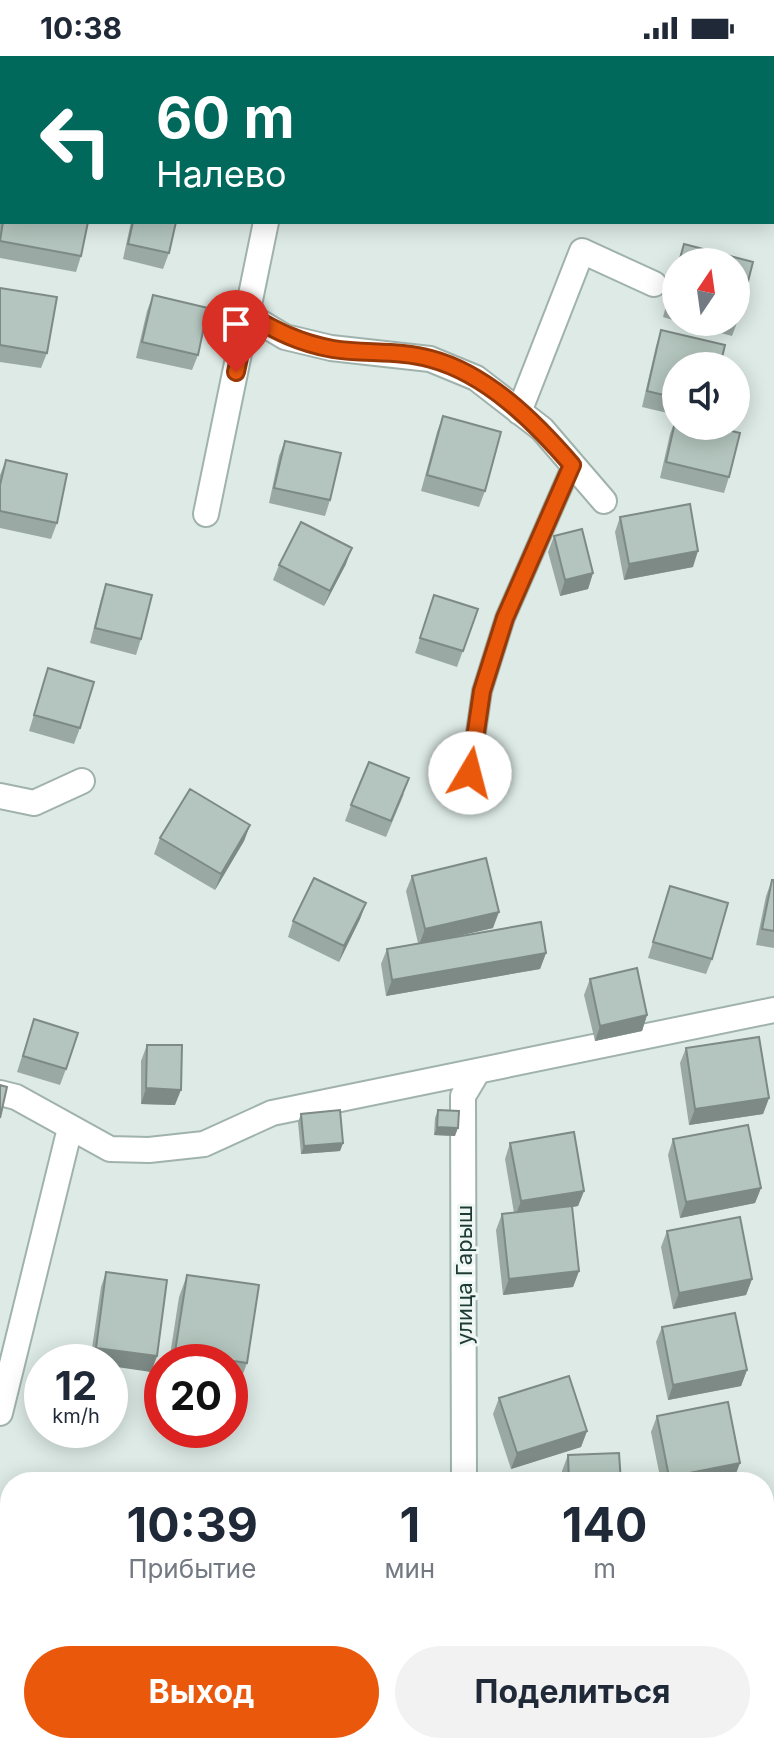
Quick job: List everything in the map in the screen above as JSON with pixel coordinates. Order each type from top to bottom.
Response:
[{"type":"street","points":[[206,514],[266,224]]},
{"type":"street","points":[[519,412],[582,251],[654,284]]},
{"type":"street","points":[[248,315],[285,337],[331,348],[430,359],[476,378],[542,429],[604,501]]},
{"type":"street","points":[[0,796],[34,803],[82,781]]},
{"type":"street","points":[[0,1093],[16,1097],[110,1149],[149,1150],[204,1144],[272,1113],[774,1010]]},
{"type":"street","name":"улица Гарыш","points":[[464,1472],[463,1096],[478,1071]]},
{"type":"street","points":[[0,1413],[5,1374],[70,1128]]},
{"type":"lane","points":[[470,773],[482,691],[505,618],[572,465]]},
{"type":"building","points":[[3,224],[88,224],[81,256],[0,241]]},
{"type":"building","points":[[133,224],[176,224],[169,253],[128,244]]},
{"type":"building","points":[[0,288],[57,297],[47,353],[0,345]]},
{"type":"building","points":[[153,295],[208,308],[198,355],[142,342]]},
{"type":"building","points":[[661,330],[662,336],[687,336],[725,345],[723,352],[662,352],[662,395],[647,391]]},
{"type":"building","points":[[443,416],[501,432],[485,491],[427,475]]},
{"type":"building","points":[[671,440],[738,440],[729,477],[666,462]]},
{"type":"building","points":[[285,441],[341,453],[330,500],[274,488]]},
{"type":"building","points":[[6,460],[67,474],[57,523],[0,511],[0,485]]},
{"type":"building","points":[[690,504],[698,551],[629,564],[620,517]]},
{"type":"building","points":[[301,522],[352,548],[330,591],[279,565]]},
{"type":"building","points":[[582,529],[593,573],[565,580],[554,536]]},
{"type":"building","points":[[106,584],[152,595],[141,639],[95,628]]},
{"type":"building","points":[[434,595],[478,609],[463,651],[420,638]]},
{"type":"building","points":[[48,668],[94,682],[80,728],[34,715]]},
{"type":"building","points":[[369,762],[409,778],[391,821],[351,805]]},
{"type":"building","points":[[190,789],[250,825],[221,874],[160,838]]},
{"type":"building","points":[[486,858],[499,912],[425,929],[412,876]]},
{"type":"building","points":[[314,878],[366,903],[344,946],[293,921]]},
{"type":"building","points":[[774,880],[774,931],[762,929]]},
{"type":"building","points":[[670,886],[728,903],[712,959],[653,942]]},
{"type":"building","points":[[541,922],[546,953],[392,980],[387,949]]},
{"type":"building","points":[[637,968],[647,1015],[600,1026],[590,979]]},
{"type":"building","points":[[34,1019],[78,1033],[66,1069],[23,1056]]},
{"type":"building","points":[[759,1037],[769,1098],[695,1109],[686,1048]]},
{"type":"building","points":[[147,1045],[182,1045],[181,1090],[146,1088]]},
{"type":"building","points":[[0,1085],[7,1087],[0,1118]]},
{"type":"building","points":[[340,1110],[343,1143],[304,1146],[301,1114]]},
{"type":"building","points":[[438,1110],[459,1111],[458,1128],[437,1127]]},
{"type":"building","points":[[748,1125],[761,1188],[686,1202],[673,1139]]},
{"type":"building","points":[[574,1132],[584,1191],[521,1201],[510,1143]]},
{"type":"building","points":[[572,1206],[579,1271],[509,1279],[502,1214]]},
{"type":"building","points":[[740,1217],[752,1279],[679,1293],[667,1231]]},
{"type":"building","points":[[106,1272],[167,1280],[159,1344],[144,1344],[144,1354],[128,1352],[128,1344],[97,1344]]},
{"type":"building","points":[[187,1275],[259,1285],[248,1356],[248,1344],[176,1344]]},
{"type":"building","points":[[735,1313],[747,1370],[673,1385],[662,1327]]},
{"type":"building","points":[[569,1376],[587,1431],[517,1453],[499,1398]]},
{"type":"building","points":[[728,1402],[740,1463],[694,1472],[668,1472],[657,1416]]},
{"type":"building","points":[[619,1453],[620,1472],[569,1472],[568,1455]]},
{"type":"route","points":[[236,372],[248,315],[285,337],[331,348],[430,359],[476,378],[542,429],[572,465],[505,618],[482,691],[470,773]]}]
